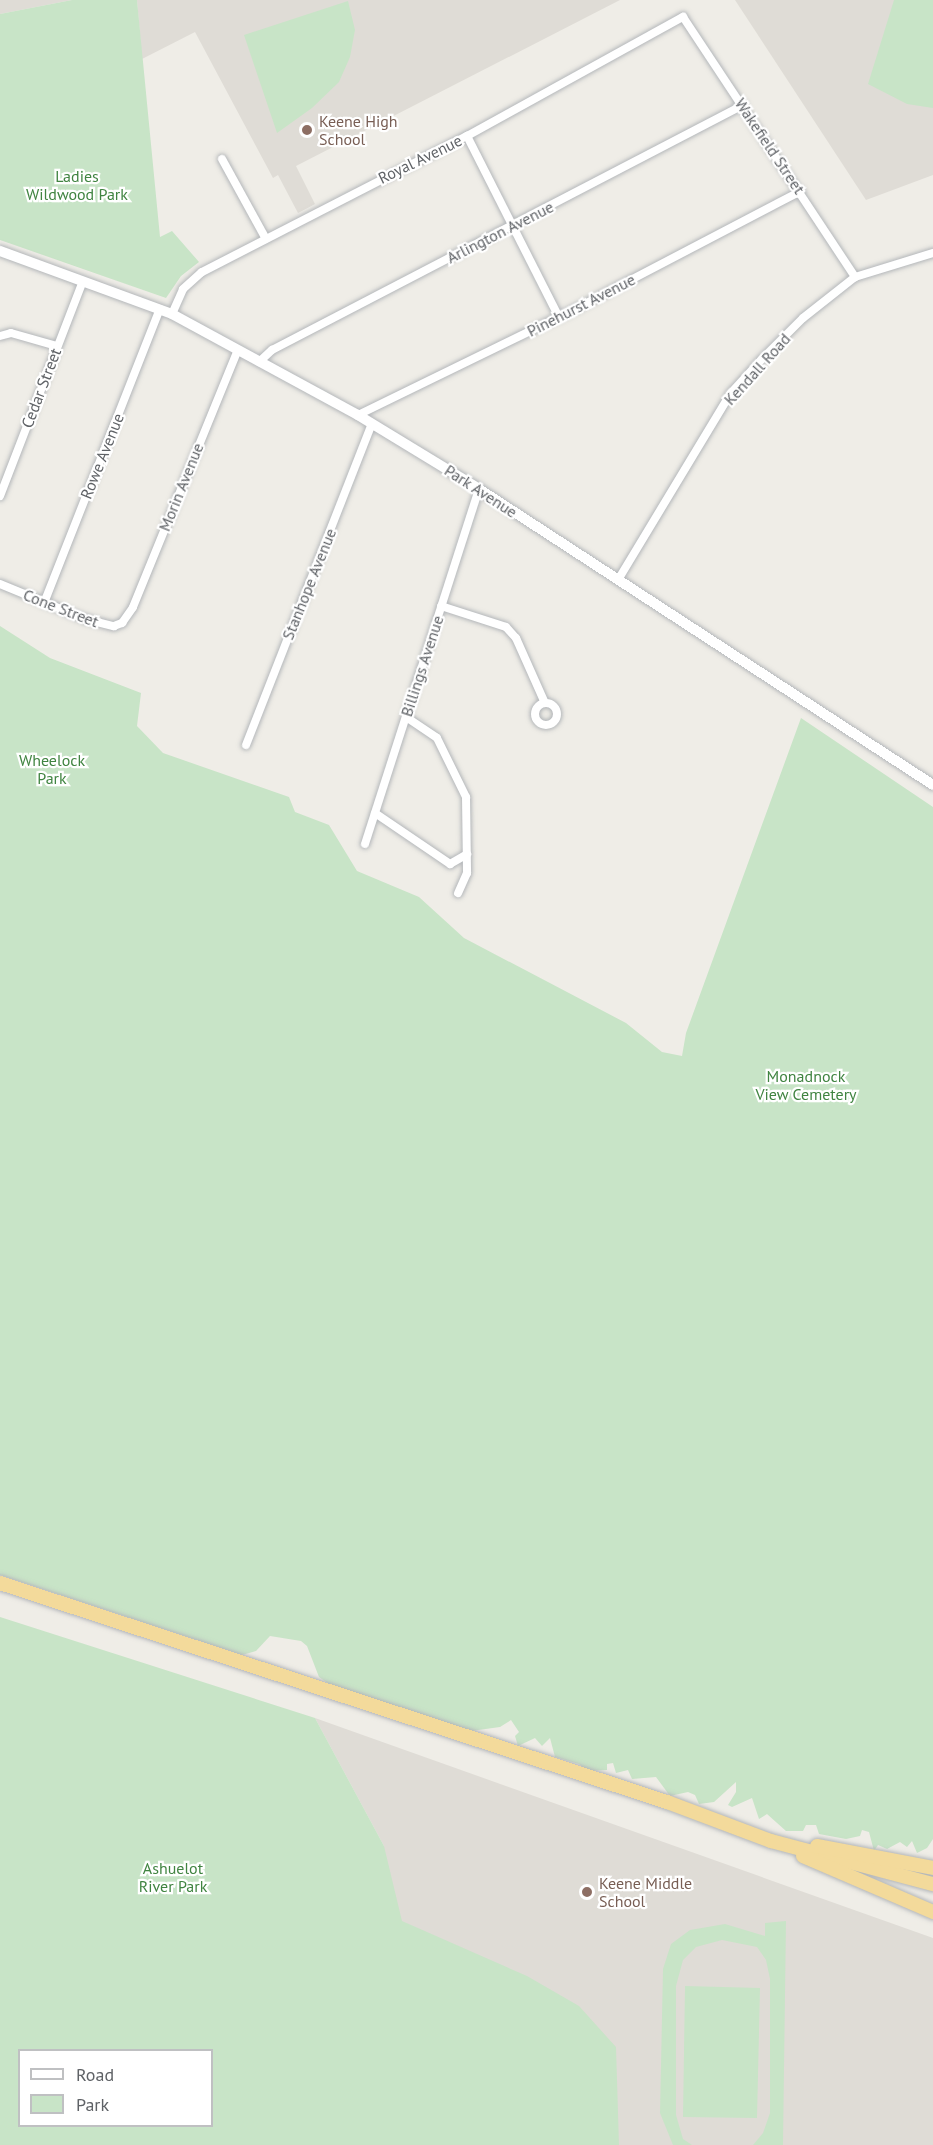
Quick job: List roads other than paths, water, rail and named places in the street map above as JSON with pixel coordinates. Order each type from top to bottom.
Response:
[{"type":"highway","points":[[0,1583],[667,1802],[771,1841],[933,1912]]},
{"type":"highway","points":[[771,1841],[864,1854],[933,1868]]},
{"type":"highway","points":[[771,1841],[933,1884]]},
{"type":"street","name":"Wakefield Street","points":[[683,17],[801,191],[855,277]]},
{"type":"street","name":"Royal Avenue","points":[[172,314],[191,280],[467,136],[683,17]]},
{"type":"street","name":"Arlington Avenue","points":[[259,362],[272,350],[743,105]]},
{"type":"street","points":[[467,136],[560,317]]},
{"type":"street","points":[[222,159],[266,239]]},
{"type":"street","name":"Pinehurst Avenue","points":[[358,416],[560,317],[801,191]]},
{"type":"street","name":"Park Avenue","points":[[0,251],[172,314],[372,424],[479,489],[933,785]]},
{"type":"street","name":"Kendall Road","points":[[618,580],[731,393],[803,318],[855,277],[933,253]]},
{"type":"street","name":"Cedar Street","points":[[0,496],[83,281]]},
{"type":"street","name":"Rowe Avenue","points":[[45,603],[160,309]]},
{"type":"street","points":[[0,336],[22,335],[57,346]]},
{"type":"street","name":"Morin Avenue","points":[[122,623],[134,607],[238,350]]},
{"type":"street","name":"Stanhope Avenue","points":[[246,745],[372,424]]},
{"type":"street","name":"Billings Avenue","points":[[365,844],[479,489]]},
{"type":"street","name":"Cone Street","points":[[0,584],[104,625],[122,623]]},
{"type":"street","points":[[441,606],[506,627],[516,638],[545,703]]},
{"type":"street","points":[[406,717],[437,738],[459,777],[469,816],[467,873],[458,893]]},
{"type":"street","points":[[375,813],[450,864],[467,854]]},
{"type":"place","name":"Keene High School","points":[[307,130]]},
{"type":"place","name":"Keene Middle School","points":[[587,1892]]},
{"type":"park label","name":"Ladies Wildwood Park","points":[[77,185]]},
{"type":"park label","name":"Wheelock Park","points":[[52,769]]},
{"type":"park label","name":"Monadnock View Cemetery","points":[[806,1085]]},
{"type":"park label","name":"Ashuelot River Park","points":[[173,1877]]}]
